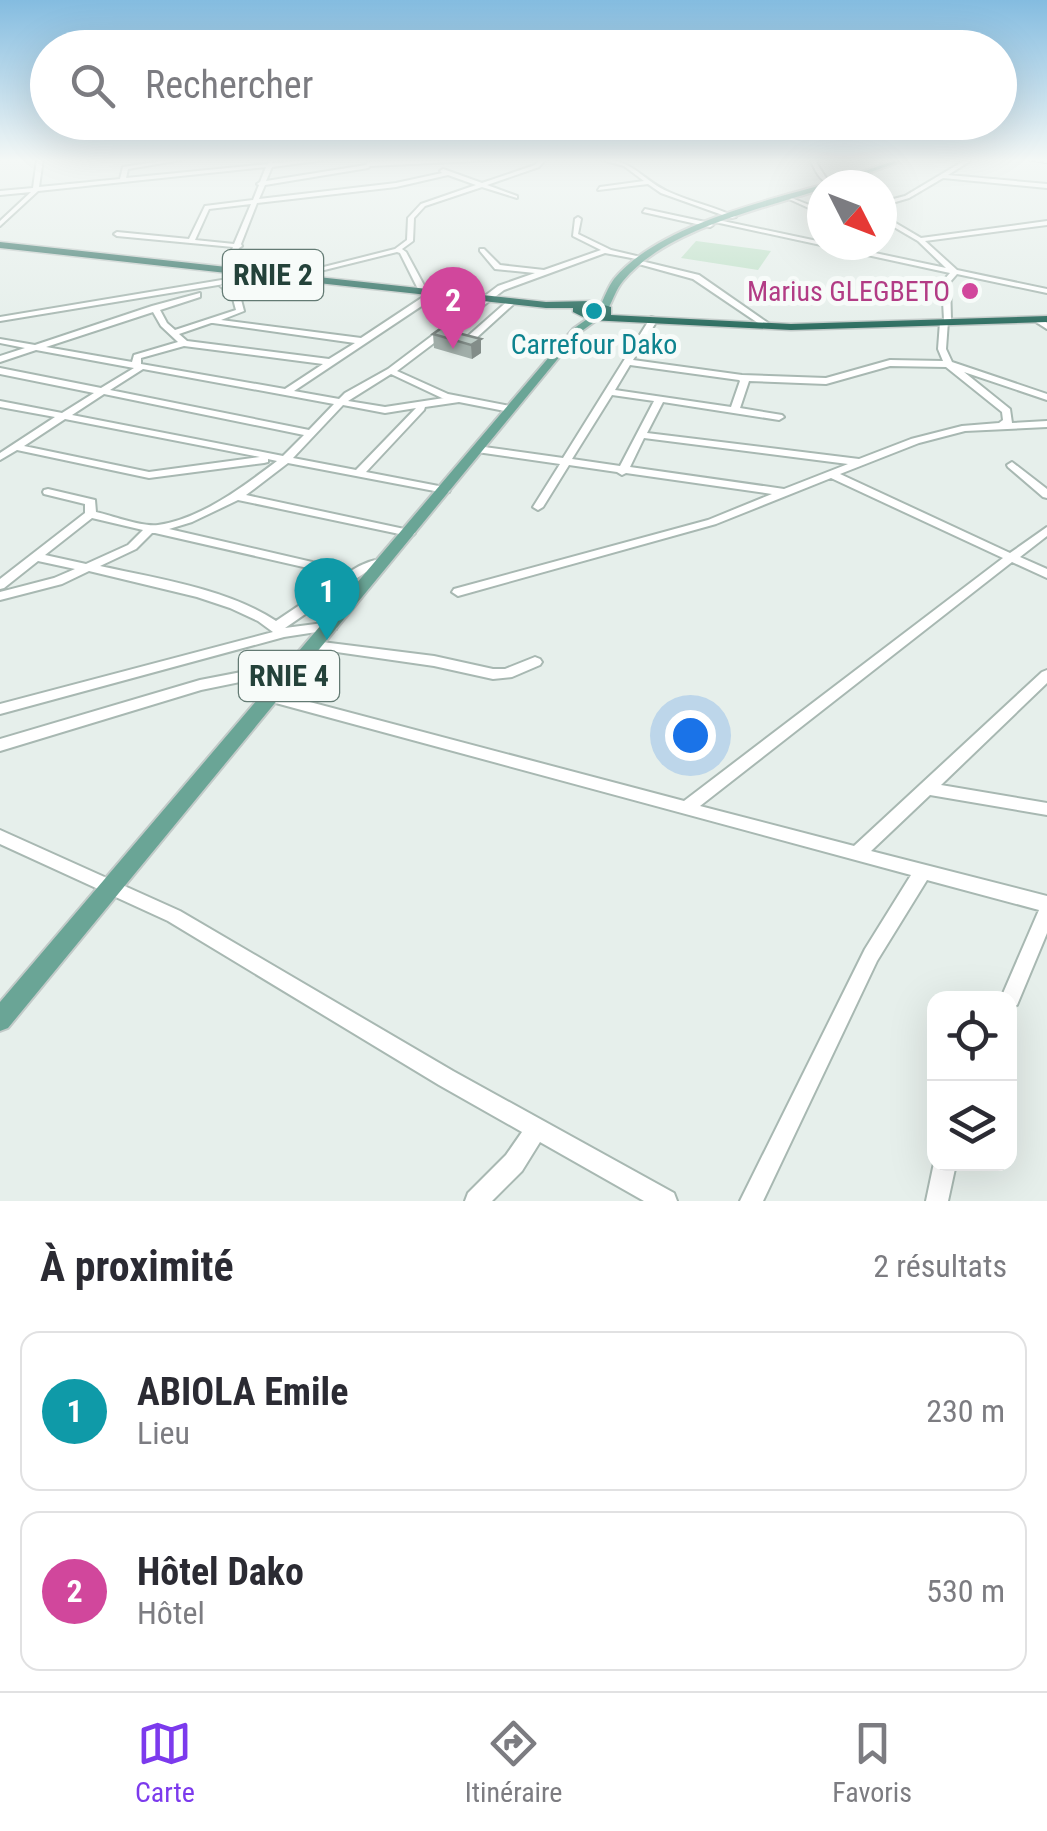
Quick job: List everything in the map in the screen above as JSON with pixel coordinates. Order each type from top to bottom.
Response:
[{"type":"highway","name":"RNIE 2","points":[[0,245],[546,305],[582,314]]},
{"type":"highway","points":[[604,312],[654,320],[791,327],[946,321]]},
{"type":"highway","points":[[582,314],[604,312],[764,323],[1045,320]]},
{"type":"main road","name":"RNIE 4","points":[[0,1020],[409,533],[582,314],[639,260],[739,215]]},
{"type":"main road","points":[[604,312],[608,293]]},
{"type":"main road","name":"RNIE 4","points":[[582,314],[604,312]]},
{"type":"street","points":[[191,241],[200,215]]},
{"type":"street","points":[[227,270],[251,215]]},
{"type":"street","points":[[292,276],[397,250],[410,241],[414,215]]},
{"type":"street","points":[[666,215],[807,243]]},
{"type":"street","points":[[728,215],[733,217]]},
{"type":"street","points":[[578,220],[575,235],[608,251],[690,274],[764,323]]},
{"type":"street","points":[[920,240],[1047,224]]},
{"type":"street","points":[[897,226],[920,240],[955,272]]},
{"type":"street","points":[[116,234],[239,246]]},
{"type":"street","points":[[289,390],[429,292],[403,252],[397,250]]},
{"type":"street","points":[[482,250],[498,266],[545,272]]},
{"type":"street","points":[[0,596],[47,585],[132,547],[148,531],[188,520],[237,496],[343,401],[492,299],[502,288],[608,251]]},
{"type":"street","points":[[894,260],[1047,291]]},
{"type":"street","points":[[955,272],[946,282],[942,349],[948,364],[1007,410],[1008,421],[1001,426]]},
{"type":"street","points":[[0,318],[269,274]]},
{"type":"street","points":[[0,359],[243,280]]},
{"type":"street","points":[[174,333],[240,311],[236,294],[224,286]]},
{"type":"street","points":[[471,338],[513,302]]},
{"type":"street","points":[[155,308],[184,343]]},
{"type":"street","points":[[538,507],[654,320]]},
{"type":"street","points":[[213,321],[362,341]]},
{"type":"street","points":[[0,341],[386,410],[458,400]]},
{"type":"street","points":[[139,365],[138,357],[184,343],[330,362]]},
{"type":"street","points":[[629,362],[742,378],[826,381],[890,363],[948,364],[1047,397]]},
{"type":"street","points":[[0,456],[139,365]]},
{"type":"street","points":[[390,371],[458,400],[510,409]]},
{"type":"street","points":[[0,372],[311,433]]},
{"type":"street","points":[[735,410],[745,380],[742,378]]},
{"type":"street","points":[[611,392],[779,417]]},
{"type":"street","points":[[622,472],[660,399]]},
{"type":"street","points":[[0,404],[444,490]]},
{"type":"street","points":[[359,472],[421,408]]},
{"type":"street","points":[[458,592],[712,522],[943,433],[1047,424]]},
{"type":"street","points":[[641,435],[860,462]]},
{"type":"street","points":[[16,447],[149,475],[182,474],[282,458]]},
{"type":"street","points":[[477,449],[785,492]]},
{"type":"street","points":[[1012,465],[1047,495]]},
{"type":"street","points":[[830,474],[1047,574]]},
{"type":"street","points":[[0,584],[90,514],[92,502],[48,492]]},
{"type":"street","points":[[237,496],[409,533]]},
{"type":"street","points":[[90,514],[354,575]]},
{"type":"street","points":[[686,808],[1047,530]]},
{"type":"street","points":[[35,557],[198,594],[280,630]]},
{"type":"street","points":[[280,630],[354,575],[383,562]]},
{"type":"street","points":[[0,710],[280,630],[331,626]]},
{"type":"street","points":[[314,645],[442,662],[493,674],[507,674],[535,662]]},
{"type":"street","points":[[0,745],[200,686],[298,666]]},
{"type":"street","points":[[857,854],[1047,675]]},
{"type":"street","points":[[272,696],[1047,908],[1013,991]]},
{"type":"street","points":[[930,789],[1047,809]]},
{"type":"street","points":[[0,837],[174,916],[666,1201]]},
{"type":"street","points":[[751,1201],[871,955],[923,871]]},
{"type":"street","points":[[476,1201],[514,1163],[537,1128]]},
{"type":"street","points":[[937,1201],[943,1171]]},
{"type":"green space","points":[[696,241],[771,251],[758,270],[681,258]]},
{"type":"building","points":[[446,325],[455,328],[450,331],[481,339],[471,345],[433,334]]},
{"type":"place","name":"Marius GLEGBETO","points":[[970,291]]},
{"type":"place","name":"Carrefour Dako","points":[[594,311]]},
{"type":"place","name":"Hôtel Dako","points":[[453,349]]},
{"type":"place","name":"ABIOLA Emile","points":[[327,640]]}]
